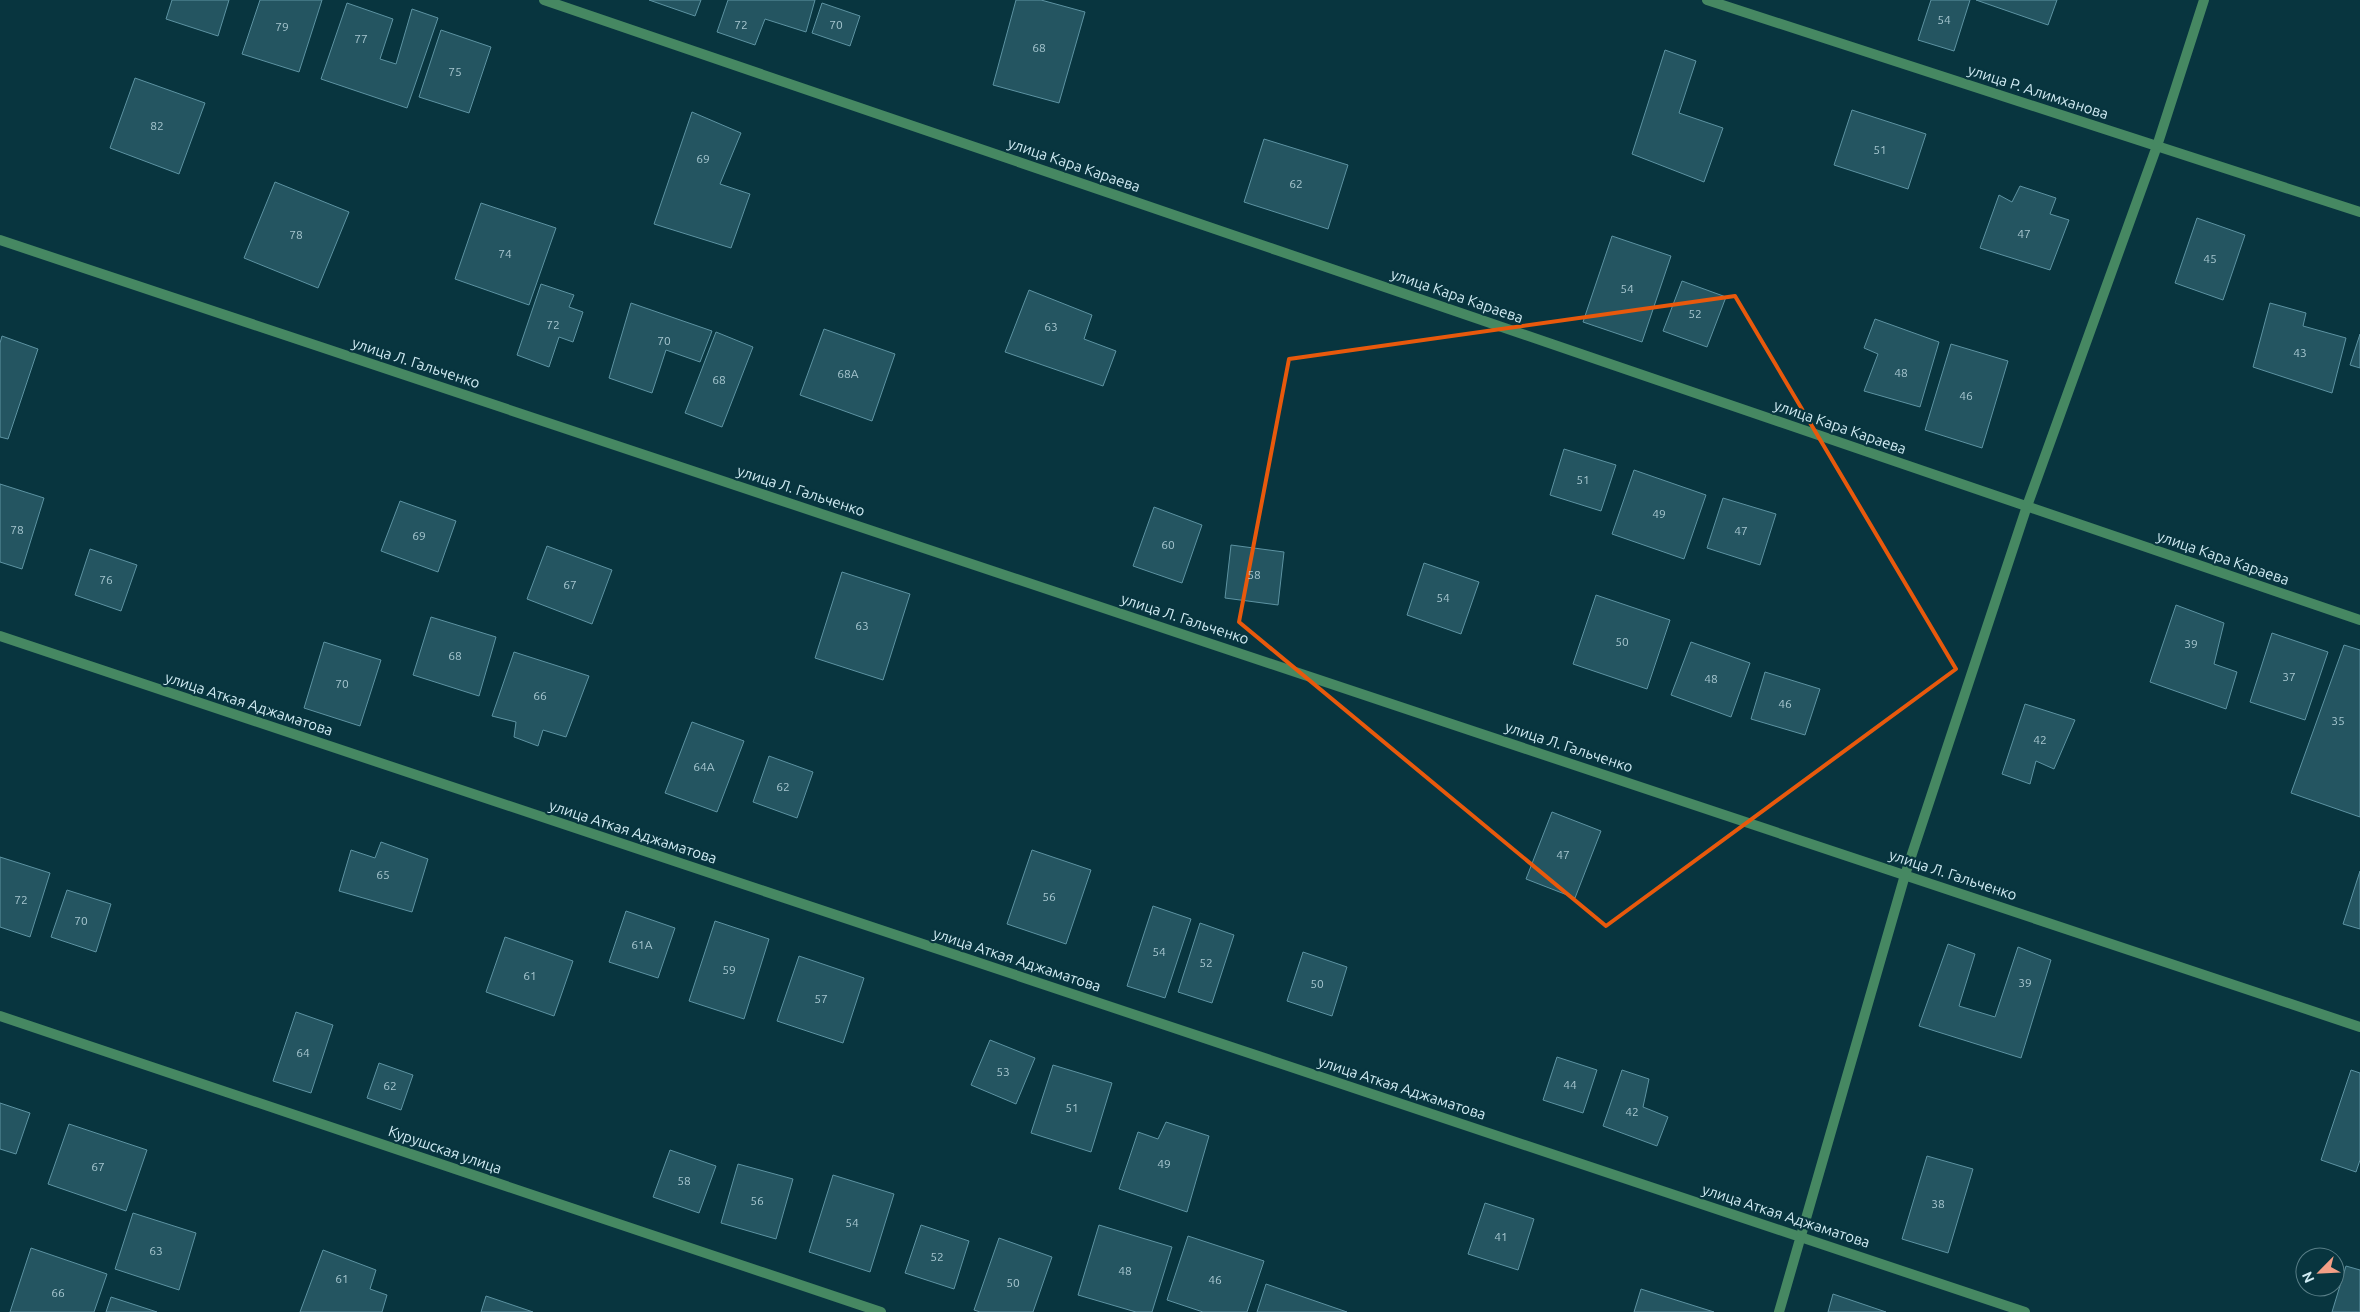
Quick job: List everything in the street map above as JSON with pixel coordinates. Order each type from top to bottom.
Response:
[{"type":"street","name":"улица Кара Караева","points":[[544,0],[2360,620]]},
{"type":"street","name":"улица Р. Алимханова","points":[[1707,0],[2360,212]]},
{"type":"street","points":[[1779,1312],[1905,875],[2027,506],[2157,146],[2204,0]]},
{"type":"street","name":"улица Л. Гальченко","points":[[0,240],[2360,1027]]},
{"type":"street","name":"улица Аткая Аджаматова","points":[[0,636],[2025,1312]]},
{"type":"street","name":"Курушская улица","points":[[0,1016],[882,1312]]},
{"type":"highlighted area","points":[[1735,296],[1956,669],[1606,926],[1239,622],[1289,359]]},
{"type":"building","points":[[172,0],[229,0],[218,36],[166,19]]},
{"type":"building","points":[[260,0],[322,0],[299,72],[242,54]]},
{"type":"building","points":[[649,0],[701,0],[695,16]]},
{"type":"building","points":[[728,0],[815,0],[806,32],[765,19],[755,45],[717,32]]},
{"type":"building","points":[[1016,0],[1041,0],[1085,12],[1059,103],[993,85]]},
{"type":"building","points":[[1931,0],[1970,0],[1954,51],[1918,40]]},
{"type":"building","points":[[1976,0],[2057,0],[2048,25]]},
{"type":"building","points":[[347,3],[393,19],[380,59],[396,64],[412,9],[438,18],[407,108],[321,79]]},
{"type":"building","points":[[822,3],[860,16],[850,46],[812,33]]},
{"type":"building","points":[[441,30],[491,47],[469,113],[419,97]]},
{"type":"building","points":[[1665,50],[1696,61],[1679,113],[1723,128],[1704,182],[1632,154]]},
{"type":"building","points":[[135,78],[205,103],[179,174],[110,148]]},
{"type":"building","points":[[1852,110],[1926,134],[1908,189],[1834,165]]},
{"type":"building","points":[[692,112],[741,133],[720,184],[750,194],[731,248],[654,224]]},
{"type":"building","points":[[1264,139],[1348,165],[1328,229],[1244,202]]},
{"type":"building","points":[[275,182],[349,212],[318,288],[244,258]]},
{"type":"building","points":[[2020,186],[2056,198],[2050,214],[2069,220],[2050,270],[1980,248],[1999,195],[2012,202]]},
{"type":"building","points":[[481,203],[556,228],[529,305],[455,279]]},
{"type":"building","points":[[2197,218],[2245,235],[2223,300],[2175,283]]},
{"type":"building","points":[[1612,236],[1671,256],[1642,342],[1583,322]]},
{"type":"building","points":[[1682,281],[1726,297],[1707,347],[1663,331]]},
{"type":"building","points":[[541,284],[574,295],[569,307],[583,312],[573,342],[559,337],[549,367],[517,355]]},
{"type":"building","points":[[1029,290],[1092,315],[1084,339],[1116,351],[1103,386],[1005,352]]},
{"type":"building","points":[[631,303],[712,331],[700,362],[666,350],[652,393],[609,378]]},
{"type":"building","points":[[2270,303],[2306,313],[2303,326],[2346,338],[2332,393],[2253,367]]},
{"type":"building","points":[[1875,319],[1939,342],[1920,407],[1864,391],[1878,354],[1864,348]]},
{"type":"building","points":[[824,329],[895,354],[872,421],[800,395]]},
{"type":"building","points":[[716,332],[753,347],[722,427],[685,413]]},
{"type":"building","points":[[2360,334],[2360,368],[2350,365]]},
{"type":"building","points":[[2,336],[38,349],[8,439],[0,437],[0,343]]},
{"type":"building","points":[[1951,344],[2008,361],[1982,448],[1925,430]]},
{"type":"building","points":[[1564,449],[1616,465],[1601,511],[1550,495]]},
{"type":"building","points":[[1634,470],[1706,495],[1684,559],[1612,534]]},
{"type":"building","points":[[0,484],[44,498],[22,569],[0,562]]},
{"type":"building","points":[[1723,498],[1776,514],[1760,565],[1707,548]]},
{"type":"building","points":[[400,501],[456,521],[438,572],[381,551]]},
{"type":"building","points":[[1154,507],[1202,525],[1182,583],[1133,566]]},
{"type":"building","points":[[1231,545],[1284,552],[1278,605],[1225,598]]},
{"type":"building","points":[[547,546],[612,570],[592,624],[527,599]]},
{"type":"building","points":[[90,549],[137,565],[121,611],[75,595]]},
{"type":"building","points":[[1424,563],[1479,582],[1461,634],[1407,615]]},
{"type":"building","points":[[842,572],[910,594],[883,680],[815,658]]},
{"type":"building","points":[[1596,595],[1670,620],[1647,689],[1573,664]]},
{"type":"building","points":[[2176,605],[2224,623],[2214,664],[2237,672],[2226,709],[2150,682]]},
{"type":"building","points":[[431,617],[496,637],[479,696],[413,675]]},
{"type":"building","points":[[2272,633],[2328,652],[2305,720],[2250,702]]},
{"type":"building","points":[[324,642],[381,660],[360,726],[304,708]]},
{"type":"building","points":[[1691,642],[1750,663],[1731,717],[1671,695]]},
{"type":"building","points":[[2344,645],[2360,650],[2360,817],[2291,793]]},
{"type":"building","points":[[514,652],[589,676],[566,737],[543,730],[538,746],[514,737],[516,722],[492,716]]},
{"type":"building","points":[[1765,672],[1820,689],[1805,735],[1751,719]]},
{"type":"building","points":[[2025,704],[2075,720],[2054,769],[2036,761],[2030,784],[2002,774]]},
{"type":"building","points":[[692,722],[744,741],[717,812],[665,793]]},
{"type":"building","points":[[769,756],[813,772],[797,818],[753,802]]},
{"type":"building","points":[[1552,812],[1601,831],[1575,898],[1526,879]]},
{"type":"building","points":[[381,842],[428,859],[412,912],[339,891],[351,850],[375,858]]},
{"type":"building","points":[[1032,850],[1091,870],[1066,944],[1007,924]]},
{"type":"building","points":[[0,857],[50,873],[30,937],[0,927]]},
{"type":"building","points":[[2360,871],[2360,929],[2343,924]]},
{"type":"building","points":[[67,890],[111,904],[96,952],[51,937]]},
{"type":"building","points":[[1153,906],[1191,919],[1165,998],[1127,986]]},
{"type":"building","points":[[626,911],[675,928],[658,978],[609,962]]},
{"type":"building","points":[[715,921],[769,939],[744,1019],[689,1001]]},
{"type":"building","points":[[1200,923],[1234,935],[1212,1003],[1178,992]]},
{"type":"building","points":[[505,937],[573,961],[554,1016],[486,992]]},
{"type":"building","points":[[1948,944],[1975,954],[1959,1006],[1995,1017],[2018,947],[2051,960],[2021,1058],[1919,1026]]},
{"type":"building","points":[[1303,952],[1347,967],[1332,1016],[1287,1001]]},
{"type":"building","points":[[799,956],[864,978],[843,1043],[777,1021]]},
{"type":"building","points":[[296,1012],[333,1025],[311,1093],[273,1081]]},
{"type":"building","points":[[990,1040],[1035,1058],[1016,1104],[971,1085]]},
{"type":"building","points":[[1557,1057],[1597,1070],[1583,1113],[1543,1100]]},
{"type":"building","points":[[379,1063],[413,1075],[401,1110],[367,1098]]},
{"type":"building","points":[[1053,1065],[1112,1083],[1091,1152],[1031,1133]]},
{"type":"building","points":[[1622,1070],[1649,1079],[1643,1107],[1668,1117],[1657,1146],[1603,1126]]},
{"type":"building","points":[[2351,1070],[2360,1073],[2360,1160],[2356,1172],[2321,1160]]},
{"type":"building","points":[[0,1103],[30,1113],[16,1154],[0,1149]]},
{"type":"building","points":[[1166,1122],[1209,1136],[1187,1212],[1119,1189],[1138,1132],[1158,1139]]},
{"type":"building","points":[[69,1124],[147,1150],[126,1211],[48,1184]]},
{"type":"building","points":[[670,1150],[716,1166],[699,1213],[653,1197]]},
{"type":"building","points":[[1927,1156],[1973,1169],[1948,1253],[1902,1239]]},
{"type":"building","points":[[738,1164],[793,1179],[776,1239],[721,1223]]},
{"type":"building","points":[[833,1175],[894,1194],[870,1272],[809,1252]]},
{"type":"building","points":[[1485,1203],[1534,1219],[1518,1270],[1468,1254]]},
{"type":"building","points":[[133,1213],[196,1233],[179,1290],[115,1269]]},
{"type":"building","points":[[921,1225],[969,1241],[954,1289],[905,1273]]},
{"type":"building","points":[[1099,1225],[1172,1247],[1152,1312],[1136,1312],[1078,1295]]},
{"type":"building","points":[[1188,1236],[1264,1261],[1247,1312],[1203,1312],[1167,1300]]},
{"type":"building","points":[[999,1238],[1052,1257],[1033,1312],[980,1312],[974,1310]]},
{"type":"building","points":[[31,1248],[107,1274],[94,1312],[10,1312]]},
{"type":"building","points":[[323,1250],[376,1270],[370,1289],[387,1295],[382,1312],[300,1312]]},
{"type":"building","points":[[2346,1266],[2360,1270],[2360,1312],[2332,1312],[2337,1297],[2345,1297]]},
{"type":"building","points":[[1266,1284],[1347,1312],[1257,1312]]},
{"type":"building","points":[[1641,1289],[1714,1312],[1634,1312]]},
{"type":"building","points":[[1833,1294],[1886,1312],[1828,1312]]},
{"type":"building","points":[[486,1296],[533,1312],[481,1312]]},
{"type":"building","points":[[111,1297],[157,1312],[106,1312]]}]
